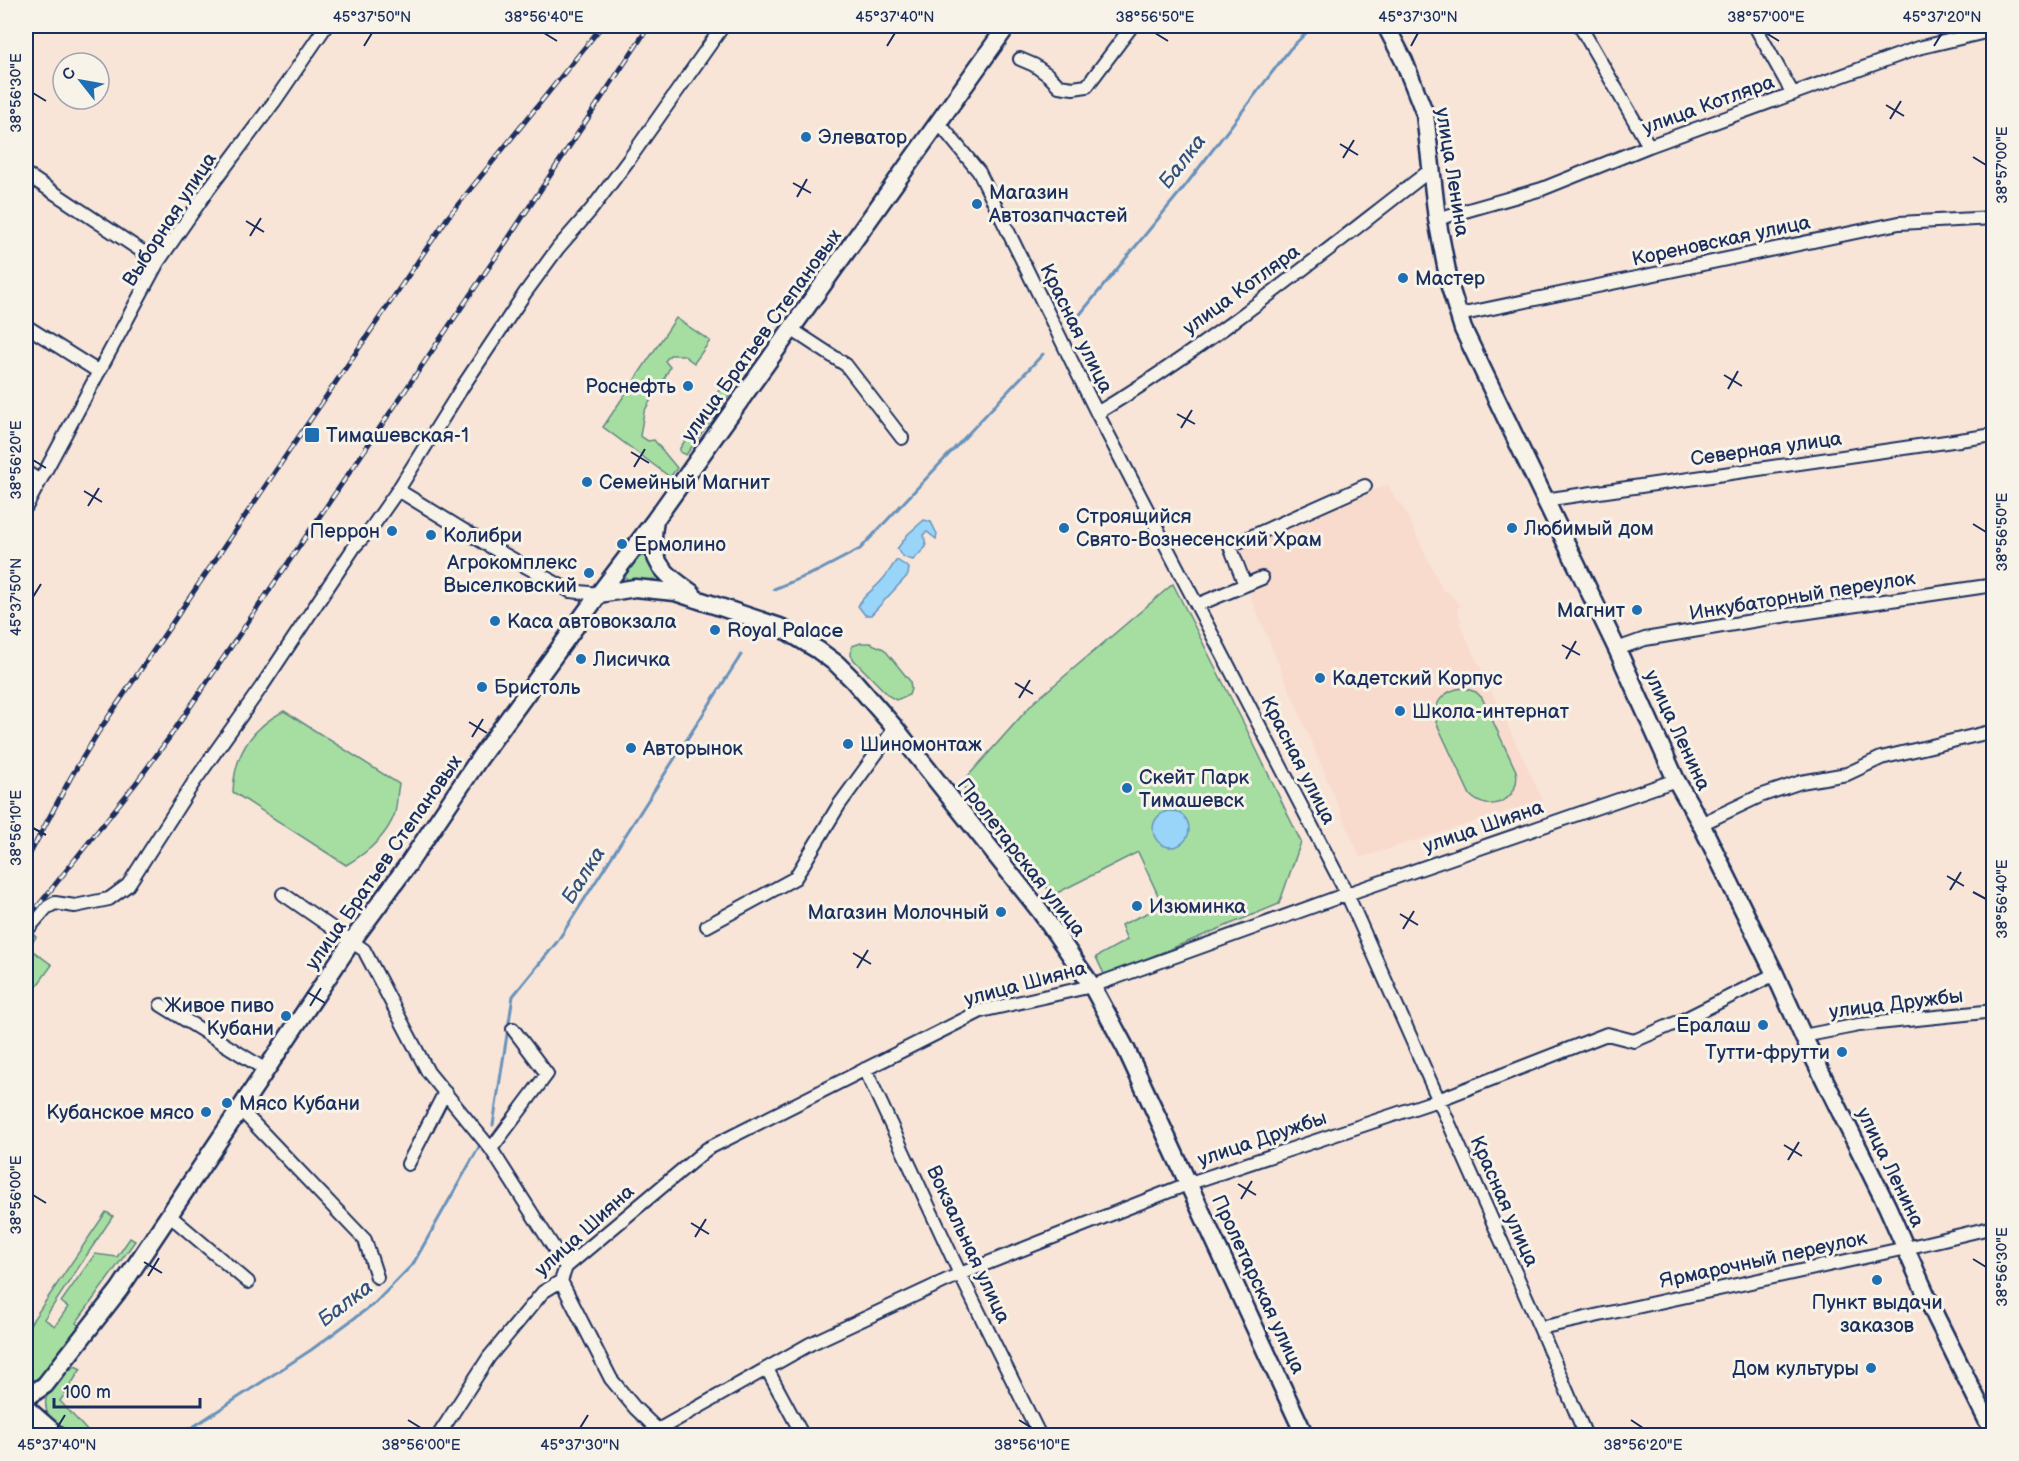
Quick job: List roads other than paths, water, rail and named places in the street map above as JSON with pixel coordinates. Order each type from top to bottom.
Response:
[{"type":"main road","name":"улица Братьев Степановых","points":[[26,1398],[45,1385],[119,1290],[352,941],[407,866],[481,756],[655,520],[1007,26]]},
{"type":"main road","name":"улица Ленина","points":[[1386,26],[1404,61],[1425,114],[1437,219],[1450,287],[1463,330],[1617,649],[1676,780],[1701,824],[1775,974],[1906,1248],[1936,1317],[1994,1434]]},
{"type":"main road","points":[[655,520],[651,539],[657,562],[671,578],[702,600]]},
{"type":"main road","name":"Пролетарская улица","points":[[599,594],[635,588],[675,592],[780,627],[818,650],[854,681],[895,728],[1040,911],[1092,986],[1126,1049],[1190,1184],[1305,1436]]},
{"type":"main road","points":[[43,1424],[45,1385]]},
{"type":"main road","points":[[26,1408],[58,1436]]},
{"type":"main road","points":[[26,1420],[43,1424]]},
{"type":"street","name":"Выборная улица","points":[[26,507],[158,262],[326,26]]},
{"type":"street","points":[[26,931],[46,908],[55,903],[75,906],[109,899],[128,885],[194,782],[356,546],[398,490],[525,293],[630,158],[723,26]]},
{"type":"street","points":[[1020,59],[1034,65],[1059,86],[1073,88],[1087,86],[1132,26]]},
{"type":"street","points":[[1580,26],[1649,146]]},
{"type":"street","points":[[1755,26],[1792,94]]},
{"type":"street","name":"улица Котляра","points":[[1437,219],[1542,189],[1649,146],[1918,48],[1994,30]]},
{"type":"street","name":"Красная улица","points":[[939,123],[957,142],[978,172],[1097,412],[1347,894],[1586,1436]]},
{"type":"street","name":"улица Котляра","points":[[1097,412],[1165,370],[1313,261],[1432,168]]},
{"type":"street","points":[[26,174],[158,262]]},
{"type":"street","name":"Кореновская улица","points":[[1459,315],[1899,223],[1994,218]]},
{"type":"street","points":[[26,326],[99,372]]},
{"type":"street","points":[[791,329],[846,365],[902,438]]},
{"type":"street","name":"Северная улица","points":[[1544,500],[1994,435]]},
{"type":"street","points":[[26,472],[40,481]]},
{"type":"street","points":[[1245,585],[1230,546],[1365,486]]},
{"type":"street","name":"Пролетарская улица","points":[[398,490],[491,547],[570,591],[599,594]]},
{"type":"street","points":[[1197,605],[1262,578]]},
{"type":"street","name":"Инкубаторный переулок","points":[[1617,649],[1645,639],[1667,635],[1994,585]]},
{"type":"street","points":[[707,926],[795,878],[838,805],[895,728]]},
{"type":"street","points":[[1701,824],[1760,796],[1801,782],[1847,774],[1881,758],[1994,730]]},
{"type":"street","name":"улица Шияна","points":[[438,1436],[489,1357],[543,1292],[561,1281],[566,1267],[707,1149],[981,1011],[1092,986],[1347,894],[1676,780]]},
{"type":"street","points":[[283,894],[364,950],[429,1072],[491,1149],[566,1267]]},
{"type":"street","name":"улица Дружбы","points":[[659,1433],[810,1344],[960,1274],[1190,1184],[1438,1100],[1607,1034],[1634,1041],[1685,1019],[1775,974]]},
{"type":"street","points":[[161,1005],[266,1070]]},
{"type":"street","name":"улица Дружбы","points":[[1803,1036],[1859,1025],[1994,1011]]},
{"type":"street","points":[[491,1149],[547,1074],[513,1029]]},
{"type":"street","name":"Вокзальная улица","points":[[865,1069],[960,1274],[1040,1436]]},
{"type":"street","points":[[408,1164],[445,1092]]},
{"type":"street","points":[[240,1109],[365,1240],[377,1277]]},
{"type":"street","points":[[169,1215],[248,1282]]},
{"type":"street","name":"Ярмарочный переулок","points":[[1540,1328],[1994,1227]]},
{"type":"street","points":[[561,1281],[611,1379],[634,1408],[659,1433]]},
{"type":"street","points":[[767,1369],[803,1436]]},
{"type":"water","points":[[924,520],[931,522],[937,534],[936,539],[927,532],[924,534],[926,547],[913,560],[906,558],[897,549],[908,534]]},
{"type":"water","points":[[897,560],[909,568],[908,575],[871,615],[865,615],[858,606],[860,602],[884,578]]},
{"type":"water","points":[[1171,811],[1184,816],[1189,829],[1184,842],[1171,847],[1158,842],[1153,829],[1158,816]]},
{"type":"waterway","name":"Балка","points":[[1077,318],[1185,186],[1290,49],[1313,26]]},
{"type":"waterway","name":"Балка","points":[[774,589],[818,571],[860,549],[1043,354]]},
{"type":"waterway","name":"Балка","points":[[493,1125],[513,996],[557,942],[741,655]]},
{"type":"waterway","name":"Балка","points":[[179,1436],[311,1350],[375,1303],[413,1264],[479,1147]]},
{"type":"railway","points":[[26,861],[71,777],[99,731],[448,217],[602,26]]},
{"type":"railway","points":[[26,921],[169,738],[506,242],[649,26]]},
{"type":"place","name":"Элеватор","points":[[806,137]]},
{"type":"place","name":"Магазин Автозапчастей","points":[[977,204]]},
{"type":"place","name":"Мастер","points":[[1403,278]]},
{"type":"place","name":"Роснефть","points":[[688,386]]},
{"type":"place","name":"Тимашевская-1","points":[[312,435]]},
{"type":"place","name":"Семейный Магнит","points":[[587,482]]},
{"type":"place","name":"Строящийся Свято-Вознесенский Храм","points":[[1064,528]]},
{"type":"place","name":"Любимый дом","points":[[1512,528]]},
{"type":"place","name":"Перрон","points":[[392,531]]},
{"type":"place","name":"Колибри","points":[[431,535]]},
{"type":"place","name":"Ермолино","points":[[622,544]]},
{"type":"place","name":"Агрокомплекс Выселковский","points":[[589,573]]},
{"type":"place","name":"Магнит","points":[[1637,610]]},
{"type":"place","name":"Каса автовокзала","points":[[495,621]]},
{"type":"place","name":"Royal Palace","points":[[715,630]]},
{"type":"place","name":"Лисичка","points":[[581,659]]},
{"type":"place","name":"Кадетский Корпус","points":[[1320,678]]},
{"type":"place","name":"Бристоль","points":[[482,687]]},
{"type":"place","name":"Школа-интернат","points":[[1400,711]]},
{"type":"place","name":"Шиномонтаж","points":[[848,744]]},
{"type":"place","name":"Авторынок","points":[[631,748]]},
{"type":"place","name":"Скейт Парк Тимашевск","points":[[1127,788]]},
{"type":"place","name":"Изюминка","points":[[1137,906]]},
{"type":"place","name":"Магазин Молочный","points":[[1001,912]]},
{"type":"place","name":"Живое пиво Кубани","points":[[286,1016]]},
{"type":"place","name":"Ералаш","points":[[1763,1025]]},
{"type":"place","name":"Тутти-фрутти","points":[[1842,1052]]},
{"type":"place","name":"Мясо Кубани","points":[[227,1103]]},
{"type":"place","name":"Кубанское мясо","points":[[206,1112]]},
{"type":"place","name":"Пункт выдачи заказов","points":[[1877,1280]]},
{"type":"place","name":"Дом культуры","points":[[1871,1368]]}]
